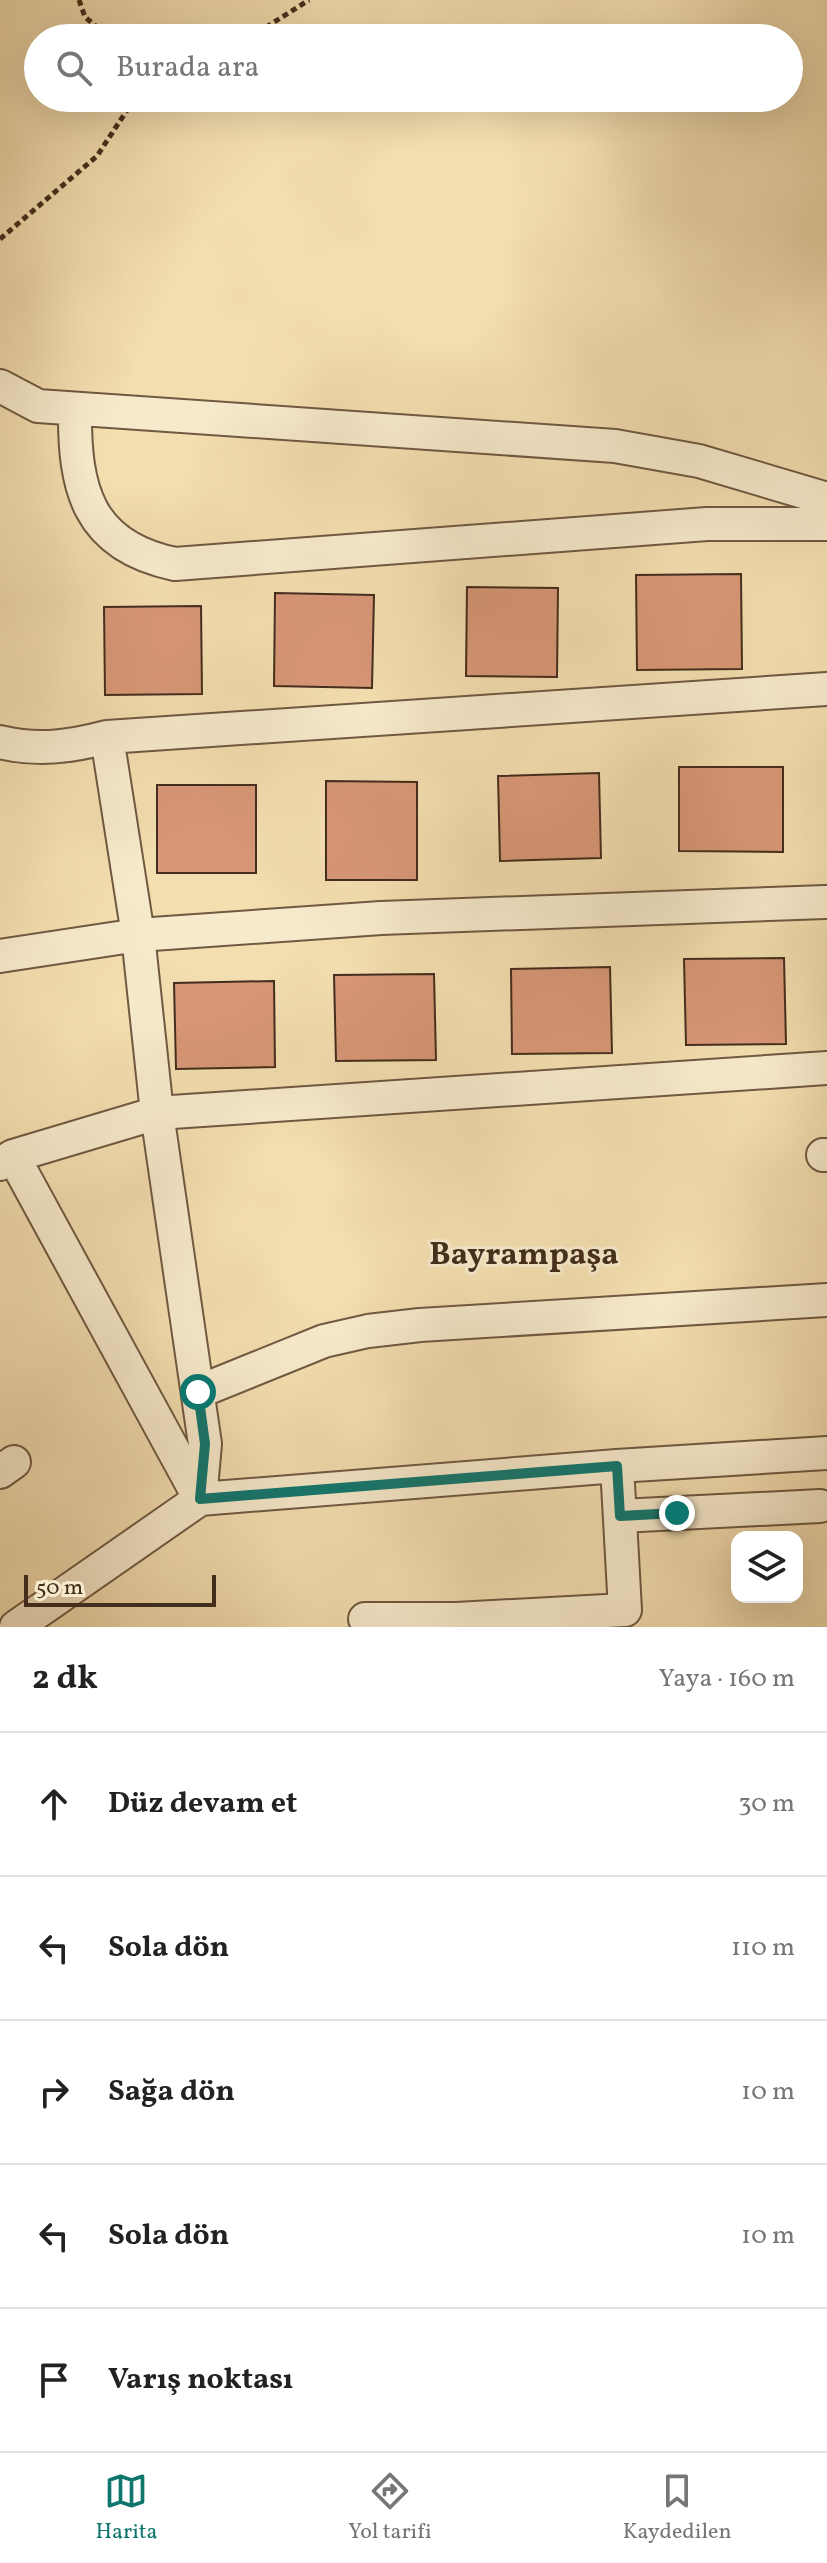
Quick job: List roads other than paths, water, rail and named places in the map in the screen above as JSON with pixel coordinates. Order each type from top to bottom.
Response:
[{"type":"street","points":[[0,386],[38,406],[615,446],[699,461],[827,499]]},
{"type":"street","points":[[75,409],[77,468],[83,492],[98,519],[131,549],[175,564],[707,524],[827,524]]},
{"type":"street","points":[[0,742],[47,749],[107,737],[827,689]]},
{"type":"street","points":[[107,737],[138,935],[157,1113],[205,1444],[200,1499]]},
{"type":"street","points":[[0,956],[138,935],[381,918],[825,902]]},
{"type":"street","points":[[200,1499],[6,1160],[157,1113],[827,1068]]},
{"type":"street","points":[[198,1392],[324,1341],[368,1331],[420,1325],[827,1300]]},
{"type":"street","points":[[16,1627],[200,1499],[617,1466],[827,1453]]},
{"type":"street","points":[[365,1619],[456,1619],[625,1610],[617,1466]]},
{"type":"street","points":[[620,1516],[820,1506]]},
{"type":"district","name":"Bayrampaşa","points":[[524,1256]]}]
